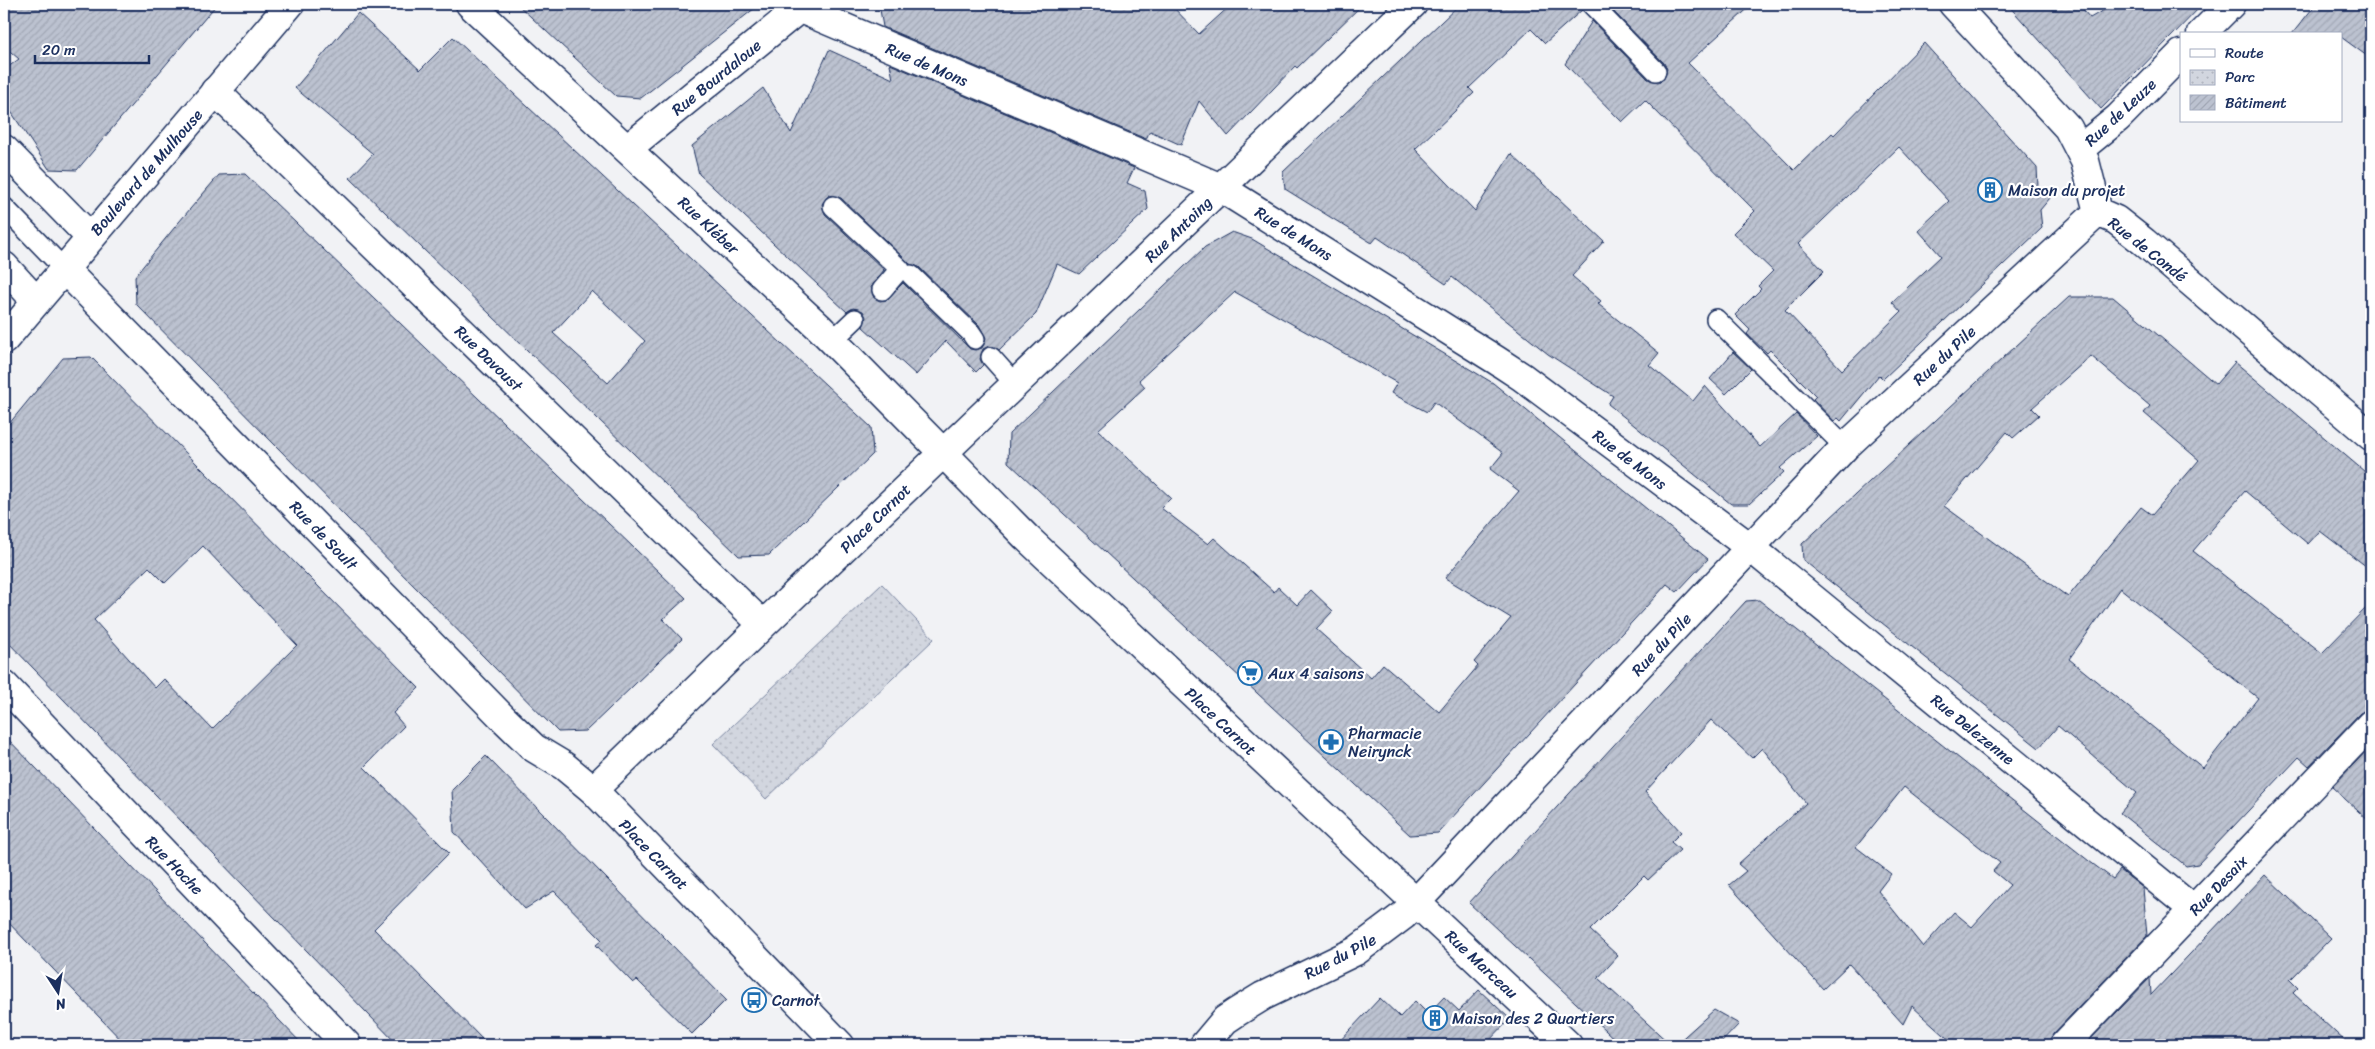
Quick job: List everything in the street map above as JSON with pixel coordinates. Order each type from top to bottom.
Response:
[{"type":"street","name":"Boulevard de Mulhouse","points":[[4,340],[290,4]]},
{"type":"street","name":"Rue Kléber","points":[[470,4],[832,341],[942,454]]},
{"type":"street","name":"Rue Antoing","points":[[942,454],[1413,4]]},
{"type":"street","name":"Rue de Condé","points":[[1953,4],[2068,128],[2080,149],[2098,212],[2116,220],[2138,237],[2371,436]]},
{"type":"street","points":[[2203,32],[2230,4]]},
{"type":"street","name":"Rue Bourdaloue","points":[[627,149],[797,6]]},
{"type":"street","name":"Rue de Mons","points":[[797,6],[1221,188],[1522,377],[1751,548]]},
{"type":"street","name":"Rue de Leuze","points":[[2080,149],[2118,118],[2180,55]]},
{"type":"street","name":"Rue Davoust","points":[[215,91],[763,625]]},
{"type":"street","points":[[4,149],[90,238]]},
{"type":"street","name":"Rue du Pile","points":[[1204,1045],[1225,1020],[1236,1012],[1263,996],[1356,952],[1392,926],[1416,904],[1845,447],[2098,212]]},
{"type":"street","points":[[4,266],[36,301]]},
{"type":"street","name":"Rue de Soult","points":[[64,269],[510,725],[534,748],[564,766],[593,790]]},
{"type":"street","name":"Place Carnot","points":[[840,1045],[593,790],[942,454],[1026,538],[1416,904]]},
{"type":"street","name":"Rue Delezenne","points":[[1751,548],[2194,910]]},
{"type":"street","name":"Rue Hoche","points":[[4,685],[347,1045]]},
{"type":"street","name":"Rue Desaix","points":[[2064,1045],[2371,724]]},
{"type":"street","name":"Rue Marceau","points":[[1416,904],[1568,1045]]},
{"type":"lane","points":[[1591,4],[1656,71]]},
{"type":"lane","points":[[833,206],[900,269],[882,290]]},
{"type":"lane","points":[[4,207],[64,269]]},
{"type":"lane","points":[[911,276],[975,339]]},
{"type":"lane","points":[[832,341],[855,319]]},
{"type":"lane","points":[[1716,319],[1845,447]]},
{"type":"lane","points":[[991,357],[1015,384]]},
{"type":"green space","points":[[882,584],[934,639],[766,799],[713,744]]},
{"type":"building","points":[[4,4],[217,4],[77,170],[49,169],[4,101],[4,70],[19,59],[4,46]]},
{"type":"building","points":[[517,4],[760,4],[641,98],[616,96]]},
{"type":"building","points":[[879,4],[1170,4],[1199,34],[1232,4],[1363,4],[1297,68],[1295,66],[1228,136],[1199,101],[1181,145],[1150,131],[1146,139],[883,27]]},
{"type":"building","points":[[1460,4],[1580,4],[1582,10],[1545,43],[1531,29],[1469,88],[1474,93],[1415,149],[1475,211],[1511,154],[1604,241],[1572,276],[1601,301],[1598,304],[1659,353],[1649,365],[1693,401],[1705,386],[1760,447],[1796,414],[1817,436],[1780,468],[1784,472],[1749,504],[1731,504],[1608,404],[1613,396],[1548,354],[1452,277],[1446,284],[1377,237],[1372,243],[1285,189],[1283,172]]},
{"type":"building","points":[[1606,4],[1753,4],[1688,63],[1794,170],[1832,133],[1834,135],[1924,43],[2037,168],[2038,186],[2050,198],[2040,210],[2042,228],[1883,379],[1879,375],[1841,421],[1838,418],[1834,421],[1813,399],[1816,396],[1770,350],[1767,353],[1747,334],[1750,330],[1735,315],[1761,289],[1758,286],[1773,271],[1733,233],[1755,211],[1645,100],[1622,122],[1565,64],[1592,21],[1648,79],[1658,82],[1664,79],[1667,69],[1664,63]],"holes":[[[1899,147],[1949,201],[1918,230],[1941,256],[1892,302],[1901,312],[1842,370],[1785,310],[1824,271],[1798,244]]]},
{"type":"building","points":[[2007,4],[2078,4],[2090,18],[2114,4],[2203,4],[2101,109]]},
{"type":"building","points":[[2316,4],[2371,4],[2371,59],[2342,38],[2342,32],[2294,32]]},
{"type":"building","points":[[358,13],[420,70],[453,37],[871,427],[873,454],[769,555],[739,556],[350,178],[373,154],[295,88]],"holes":[[[592,291],[645,341],[608,383],[553,333]]]},
{"type":"building","points":[[829,50],[893,79],[890,64],[1134,168],[1127,183],[1145,191],[1148,209],[1079,274],[1057,264],[1036,314],[999,350],[989,346],[983,349],[980,359],[983,365],[976,372],[946,341],[916,375],[863,327],[866,317],[863,311],[853,308],[847,312],[699,174],[692,146],[763,88],[791,133]],"holes":[[[829,195],[841,198],[910,264],[919,267],[979,325],[986,338],[982,348],[970,349],[903,283],[886,300],[880,301],[874,298],[871,287],[884,270],[825,214],[822,204]]]},
{"type":"building","points":[[245,174],[686,598],[663,619],[682,639],[586,731],[558,732],[136,304],[135,276],[179,222],[219,175]]},
{"type":"building","points":[[1232,232],[1252,239],[1493,383],[1708,559],[1677,592],[1667,584],[1438,833],[1410,835],[1008,462],[1009,434],[1205,247]],"holes":[[[1235,292],[1397,383],[1391,393],[1427,412],[1434,402],[1503,453],[1490,469],[1519,491],[1445,578],[1511,618],[1474,662],[1478,666],[1439,712],[1383,664],[1371,678],[1316,629],[1333,611],[1311,590],[1297,605],[1278,587],[1274,592],[1214,538],[1208,544],[1161,508],[1171,498],[1098,430],[1145,387],[1139,380]]]},
{"type":"building","points":[[2069,297],[2113,297],[2216,384],[2235,362],[2371,477],[2371,570],[2320,531],[2308,544],[2245,491],[2193,551],[2322,653],[2371,603],[2371,709],[2360,713],[2309,766],[2299,757],[2198,864],[2186,866],[2120,813],[2137,793],[2058,726],[2039,748],[1803,560],[1802,544]],"holes":[[[2091,356],[2150,406],[2144,413],[2199,460],[2152,515],[2141,507],[2068,597],[1944,506],[2007,432],[2013,438],[2039,415],[2032,408]],[[2120,588],[2258,698],[2203,768],[2069,659]]]},
{"type":"building","points":[[1733,352],[1751,369],[1726,394],[1710,379]]},
{"type":"building","points":[[91,357],[419,688],[393,713],[404,726],[364,767],[449,853],[374,929],[488,1045],[398,1045],[4,638],[4,430],[63,358]],"holes":[[[203,546],[297,645],[212,729],[164,679],[155,688],[94,620],[149,567],[165,583]]]},
{"type":"building","points":[[1759,600],[2113,879],[2120,870],[2143,888],[2147,936],[2053,1034],[2049,1045],[1955,1045],[1912,1006],[1903,1024],[1849,964],[1823,989],[1729,885],[1746,871],[1738,864],[1806,803],[1762,748],[1752,758],[1711,720],[1645,792],[1681,832],[1671,842],[1680,850],[1648,880],[1644,876],[1590,930],[1618,956],[1598,978],[1671,1045],[1621,1045],[1469,903],[1746,601]],"holes":[[[1904,787],[2000,863],[1993,871],[2010,885],[1972,927],[1954,912],[1923,947],[1878,891],[1891,874],[1856,847]]]},
{"type":"building","points":[[4,735],[303,1045],[126,1045],[4,918]]},
{"type":"building","points":[[2371,746],[2371,823],[2332,787]]},
{"type":"building","points":[[486,756],[726,1000],[692,1034],[637,980],[633,983],[596,945],[602,940],[554,891],[525,909],[454,832],[452,790]]},
{"type":"building","points":[[2265,875],[2331,938],[2290,980],[2298,988],[2293,993],[2349,1045],[2085,1045],[2150,978],[2151,995]]},
{"type":"building","name":"Maison des 2 Quartiers","points":[[1479,990],[1510,1019],[1485,1045],[1336,1045],[1380,998],[1400,1017],[1415,1001],[1428,1014],[1444,997],[1459,1011]]},
{"type":"building","points":[[1714,1010],[1739,1024],[1719,1045],[1675,1045]]},
{"type":"place","name":"Maison du projet","points":[[1990,190]]},
{"type":"place","name":"Aux 4 saisons","points":[[1250,673]]},
{"type":"place","name":"Pharmacie Neirynck","points":[[1331,742]]},
{"type":"place","name":"Carnot","points":[[754,1000]]},
{"type":"place","name":"Maison des 2 Quartiers","points":[[1435,1018]]}]
